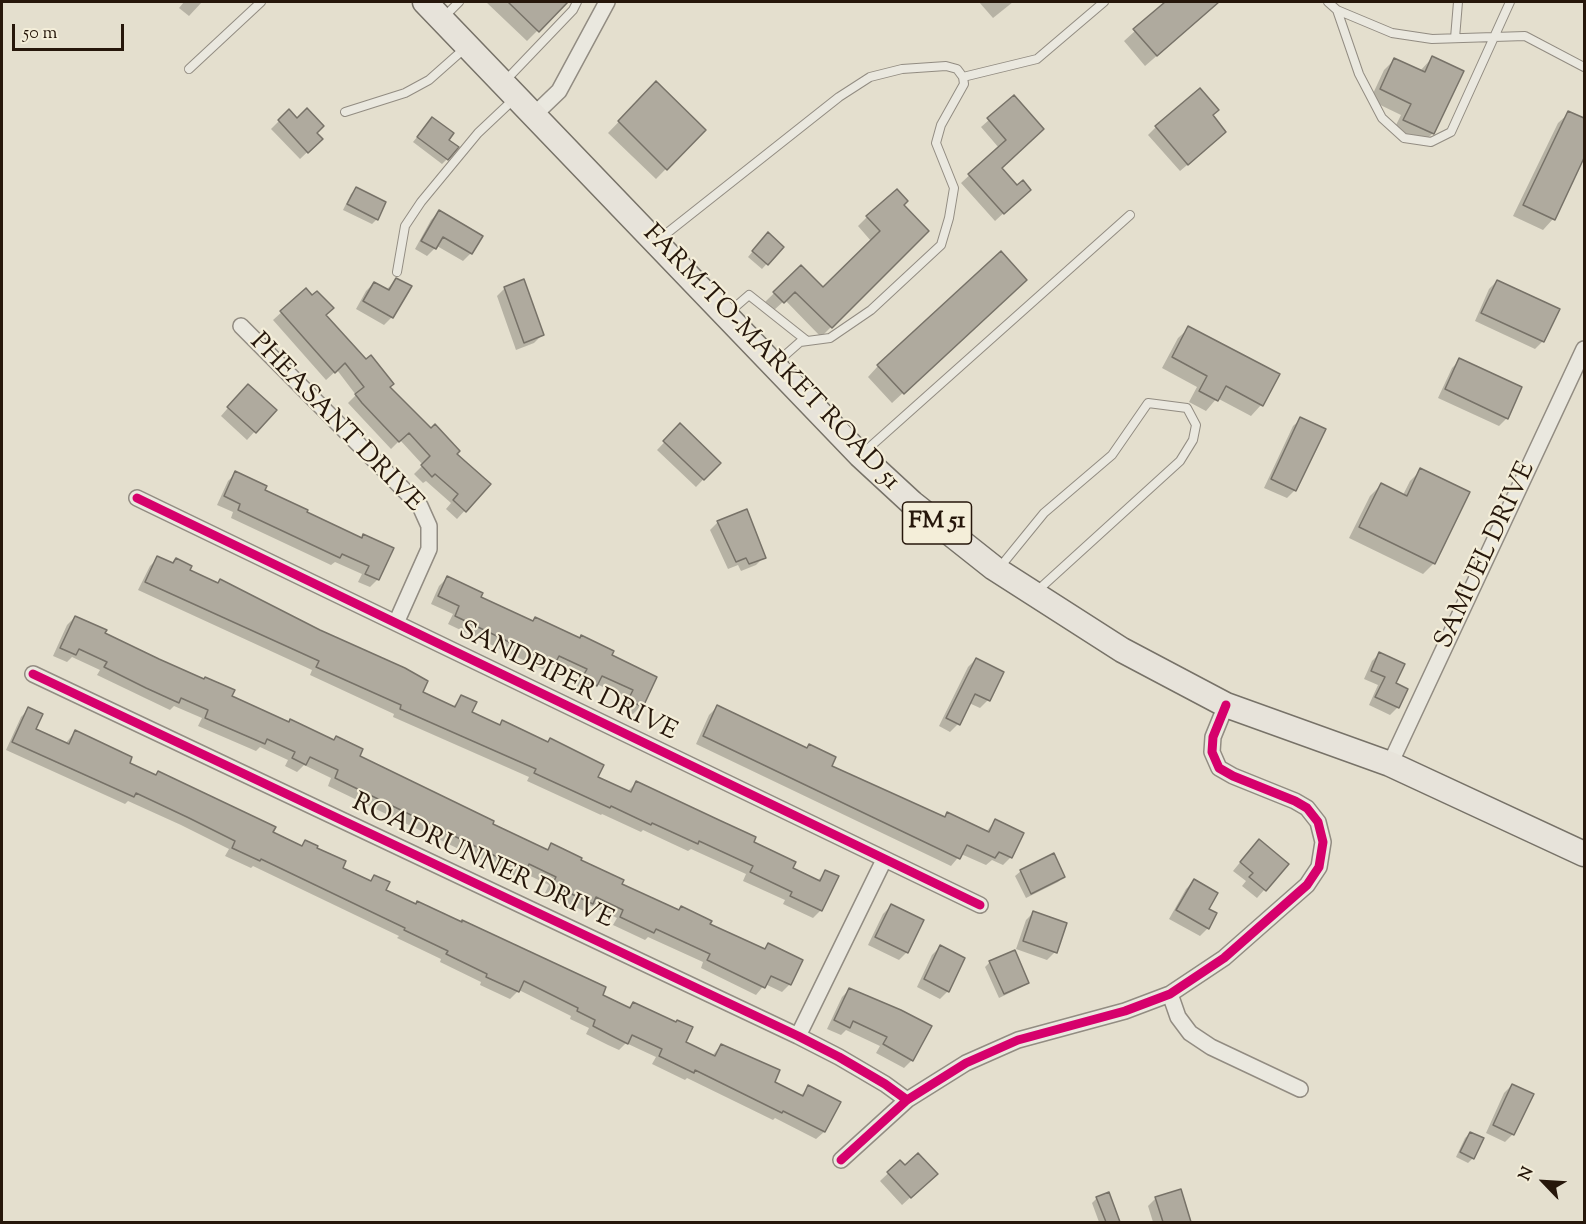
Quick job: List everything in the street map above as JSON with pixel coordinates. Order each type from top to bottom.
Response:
[{"type":"main road","name":"FARM-TO-MARKET ROAD 51","points":[[424,2],[860,455],[912,503],[998,570],[1122,650],[1227,705],[1390,764],[1584,854]]},
{"type":"street","points":[[534,115],[560,91],[607,2]]},
{"type":"street","name":"PHEASANT DRIVE","points":[[240,326],[420,506],[429,526],[429,549],[396,623]]},
{"type":"street","name":"SAMUEL DRIVE","points":[[1390,764],[1584,349]]},
{"type":"street","name":"SANDPIPER DRIVE","points":[[137,498],[884,860],[980,904]]},
{"type":"street","name":"ROADRUNNER DRIVE","points":[[33,674],[798,1036],[885,1084],[907,1100]]},
{"type":"street","points":[[841,1160],[907,1100],[966,1063],[1018,1040],[1125,1011],[1170,994],[1224,958],[1307,885],[1319,867],[1323,842],[1318,822],[1307,808],[1295,801],[1219,768],[1212,752],[1213,737],[1227,705]]},
{"type":"street","points":[[798,1036],[884,860]]},
{"type":"street","points":[[1170,994],[1178,1017],[1190,1033],[1211,1047],[1300,1089]]},
{"type":"lane","points":[[189,69],[261,2]]},
{"type":"lane","points":[[441,19],[459,2]]},
{"type":"lane","points":[[397,272],[405,226],[421,202],[478,133],[577,2]]},
{"type":"lane","points":[[963,77],[1037,59],[1104,2]]},
{"type":"lane","points":[[1328,2],[1337,10],[1392,33],[1432,39],[1526,36],[1584,67]]},
{"type":"lane","points":[[1455,38],[1458,2]]},
{"type":"lane","points":[[1337,10],[1359,74],[1382,118],[1404,138],[1431,142],[1451,132],[1510,2]]},
{"type":"lane","points":[[345,112],[405,93],[429,80],[468,46]]},
{"type":"lane","points":[[656,242],[838,97],[870,77],[902,69],[946,66],[957,69],[963,77],[964,84],[950,108],[936,143],[954,188],[941,245],[871,310],[830,338],[800,342],[774,364]]},
{"type":"lane","points":[[860,455],[1130,215]]},
{"type":"lane","points":[[726,315],[749,295],[807,341]]},
{"type":"lane","points":[[998,570],[1044,513],[1112,455],[1148,403],[1187,408],[1196,425],[1193,440],[1180,461],[1034,594]]},
{"type":"building","points":[[508,2],[568,2],[539,32]]},
{"type":"building","points":[[1165,2],[1219,2],[1157,56],[1133,29]]},
{"type":"building","points":[[1432,56],[1464,71],[1434,134],[1403,120],[1411,104],[1380,89],[1394,58],[1425,72]]},
{"type":"building","points":[[656,81],[706,130],[667,170],[618,121]]},
{"type":"building","points":[[1200,88],[1219,110],[1213,115],[1226,132],[1188,165],[1155,126]]},
{"type":"building","points":[[1014,95],[1044,129],[1002,168],[1017,185],[1023,180],[1031,190],[1004,214],[968,174],[1006,140],[987,118]]},
{"type":"building","points":[[307,108],[324,126],[317,133],[323,139],[308,153],[278,120],[289,109],[297,118]]},
{"type":"building","points":[[1568,111],[1584,118],[1584,158],[1555,220],[1523,205]]},
{"type":"building","points":[[432,117],[454,133],[449,140],[459,147],[448,160],[417,137]]},
{"type":"building","points":[[356,187],[386,202],[378,220],[347,204]]},
{"type":"building","points":[[897,189],[908,201],[904,205],[929,231],[832,328],[795,292],[784,303],[773,292],[801,265],[823,287],[880,231],[866,216]]},
{"type":"building","points":[[439,210],[483,236],[472,254],[443,237],[436,249],[421,241]]},
{"type":"building","points":[[768,232],[784,247],[768,265],[752,251]]},
{"type":"building","points":[[1001,251],[1027,280],[904,394],[877,365]]},
{"type":"building","points":[[396,278],[412,286],[393,318],[363,301],[374,282],[389,290]]},
{"type":"building","points":[[524,279],[544,335],[524,343],[504,287]]},
{"type":"building","points":[[1497,280],[1560,309],[1544,342],[1481,313]]},
{"type":"building","points":[[306,288],[312,295],[317,291],[334,308],[326,315],[366,359],[371,355],[394,384],[390,387],[431,428],[435,424],[460,451],[457,454],[491,484],[466,512],[453,500],[458,494],[435,474],[432,477],[421,465],[430,456],[409,433],[399,442],[362,403],[355,394],[364,387],[345,363],[335,373],[280,311]]},
{"type":"building","points":[[1188,326],[1280,374],[1263,406],[1226,386],[1218,401],[1199,391],[1207,376],[1172,357]]},
{"type":"building","points":[[1459,358],[1522,387],[1508,419],[1445,389]]},
{"type":"building","points":[[248,384],[277,410],[256,433],[227,407]]},
{"type":"building","points":[[1300,417],[1326,429],[1296,491],[1271,479]]},
{"type":"building","points":[[680,423],[721,463],[704,480],[663,441]]},
{"type":"building","points":[[1420,468],[1470,492],[1435,564],[1359,527],[1381,483],[1407,496]]},
{"type":"building","points":[[235,471],[267,486],[265,490],[308,510],[307,512],[362,538],[363,534],[394,548],[379,580],[365,574],[369,566],[342,554],[340,558],[238,510],[240,504],[224,496]]},
{"type":"building","points":[[747,509],[766,558],[749,564],[746,558],[736,562],[717,521]]},
{"type":"building","points":[[157,556],[173,563],[176,558],[192,566],[190,570],[218,583],[220,579],[320,630],[405,668],[428,681],[423,692],[455,707],[461,695],[477,702],[472,712],[500,725],[502,720],[548,742],[550,738],[604,765],[598,777],[631,792],[636,781],[756,837],[754,842],[796,862],[793,868],[820,881],[825,870],[839,876],[822,911],[790,896],[792,892],[750,872],[753,866],[699,841],[698,844],[611,806],[610,808],[534,773],[536,769],[400,709],[401,705],[316,667],[319,661],[145,582]]},
{"type":"building","points":[[447,576],[483,593],[481,597],[533,621],[535,617],[580,638],[581,635],[614,651],[612,655],[657,677],[643,707],[628,700],[633,690],[602,676],[597,686],[582,678],[587,669],[559,656],[555,664],[455,616],[459,606],[438,596]]},
{"type":"building","points":[[75,616],[107,630],[105,633],[159,659],[235,690],[232,696],[289,722],[290,719],[334,740],[336,736],[363,749],[360,756],[548,850],[551,843],[624,880],[622,884],[679,910],[681,906],[712,921],[710,924],[765,949],[768,943],[803,960],[791,985],[771,976],[765,988],[707,960],[710,954],[656,929],[654,933],[620,917],[623,910],[596,897],[593,904],[552,885],[556,877],[529,864],[526,871],[335,778],[338,770],[310,757],[306,765],[292,758],[295,752],[267,739],[265,744],[205,718],[208,710],[181,698],[179,703],[146,688],[104,667],[107,662],[79,649],[76,655],[60,648]]},
{"type":"building","points":[[1379,652],[1405,664],[1396,683],[1408,689],[1399,708],[1375,697],[1385,677],[1371,671]]},
{"type":"building","points":[[976,658],[1004,672],[990,701],[975,694],[960,725],[946,718]]},
{"type":"building","points":[[717,705],[807,748],[809,744],[836,757],[832,766],[945,817],[947,812],[989,832],[995,819],[1024,833],[1012,858],[999,852],[995,858],[967,845],[960,859],[703,736]]},
{"type":"building","points":[[28,707],[43,714],[36,729],[69,744],[75,730],[132,757],[130,763],[156,775],[158,771],[276,827],[273,832],[302,846],[305,840],[318,846],[317,848],[346,861],[343,868],[371,881],[374,875],[390,882],[386,890],[416,904],[417,901],[462,922],[462,920],[606,987],[603,995],[630,1008],[633,1002],[676,1022],[677,1020],[693,1027],[686,1042],[715,1056],[721,1044],[780,1070],[775,1082],[803,1096],[808,1085],[841,1102],[825,1132],[695,1070],[694,1073],[659,1056],[662,1049],[632,1035],[628,1044],[616,1038],[593,1026],[595,1020],[577,1011],[578,1008],[524,981],[519,992],[486,977],[487,974],[446,954],[448,951],[404,930],[405,928],[261,859],[260,861],[232,848],[235,841],[189,818],[136,793],[134,797],[12,742]]},
{"type":"building","points":[[1259,839],[1289,864],[1266,891],[1249,877],[1253,873],[1240,862]]},
{"type":"building","points":[[1054,853],[1065,877],[1031,894],[1020,870]]},
{"type":"building","points":[[1194,879],[1218,893],[1209,909],[1217,913],[1209,929],[1176,910]]},
{"type":"building","points":[[891,904],[924,920],[908,953],[875,937]]},
{"type":"building","points":[[1033,911],[1067,923],[1057,953],[1023,941]]},
{"type":"building","points":[[940,945],[965,958],[949,992],[924,979]]},
{"type":"building","points":[[1015,950],[1029,983],[1004,994],[989,961]]},
{"type":"building","points":[[849,988],[932,1026],[913,1061],[883,1044],[887,1037],[853,1021],[850,1028],[834,1020]]},
{"type":"building","points":[[1512,1084],[1534,1094],[1514,1135],[1493,1125]]},
{"type":"building","points":[[1470,1132],[1484,1138],[1474,1159],[1460,1152]]},
{"type":"building","points":[[918,1153],[938,1174],[911,1198],[887,1172],[900,1160],[905,1165]]},
{"type":"building","points":[[1181,1189],[1191,1222],[1163,1222],[1155,1197]]},
{"type":"building","points":[[1109,1192],[1120,1222],[1106,1222],[1096,1197]]},
{"type":"cycle path","points":[[137,498],[980,905]]},
{"type":"cycle path","points":[[33,674],[798,1036],[885,1084],[907,1100]]},
{"type":"cycle path","points":[[841,1160],[907,1100],[966,1063],[1018,1040],[1125,1011],[1170,994],[1224,958],[1307,885],[1319,867],[1323,842],[1318,822],[1307,808],[1295,801],[1219,768],[1212,752],[1213,737],[1226,705]]}]
